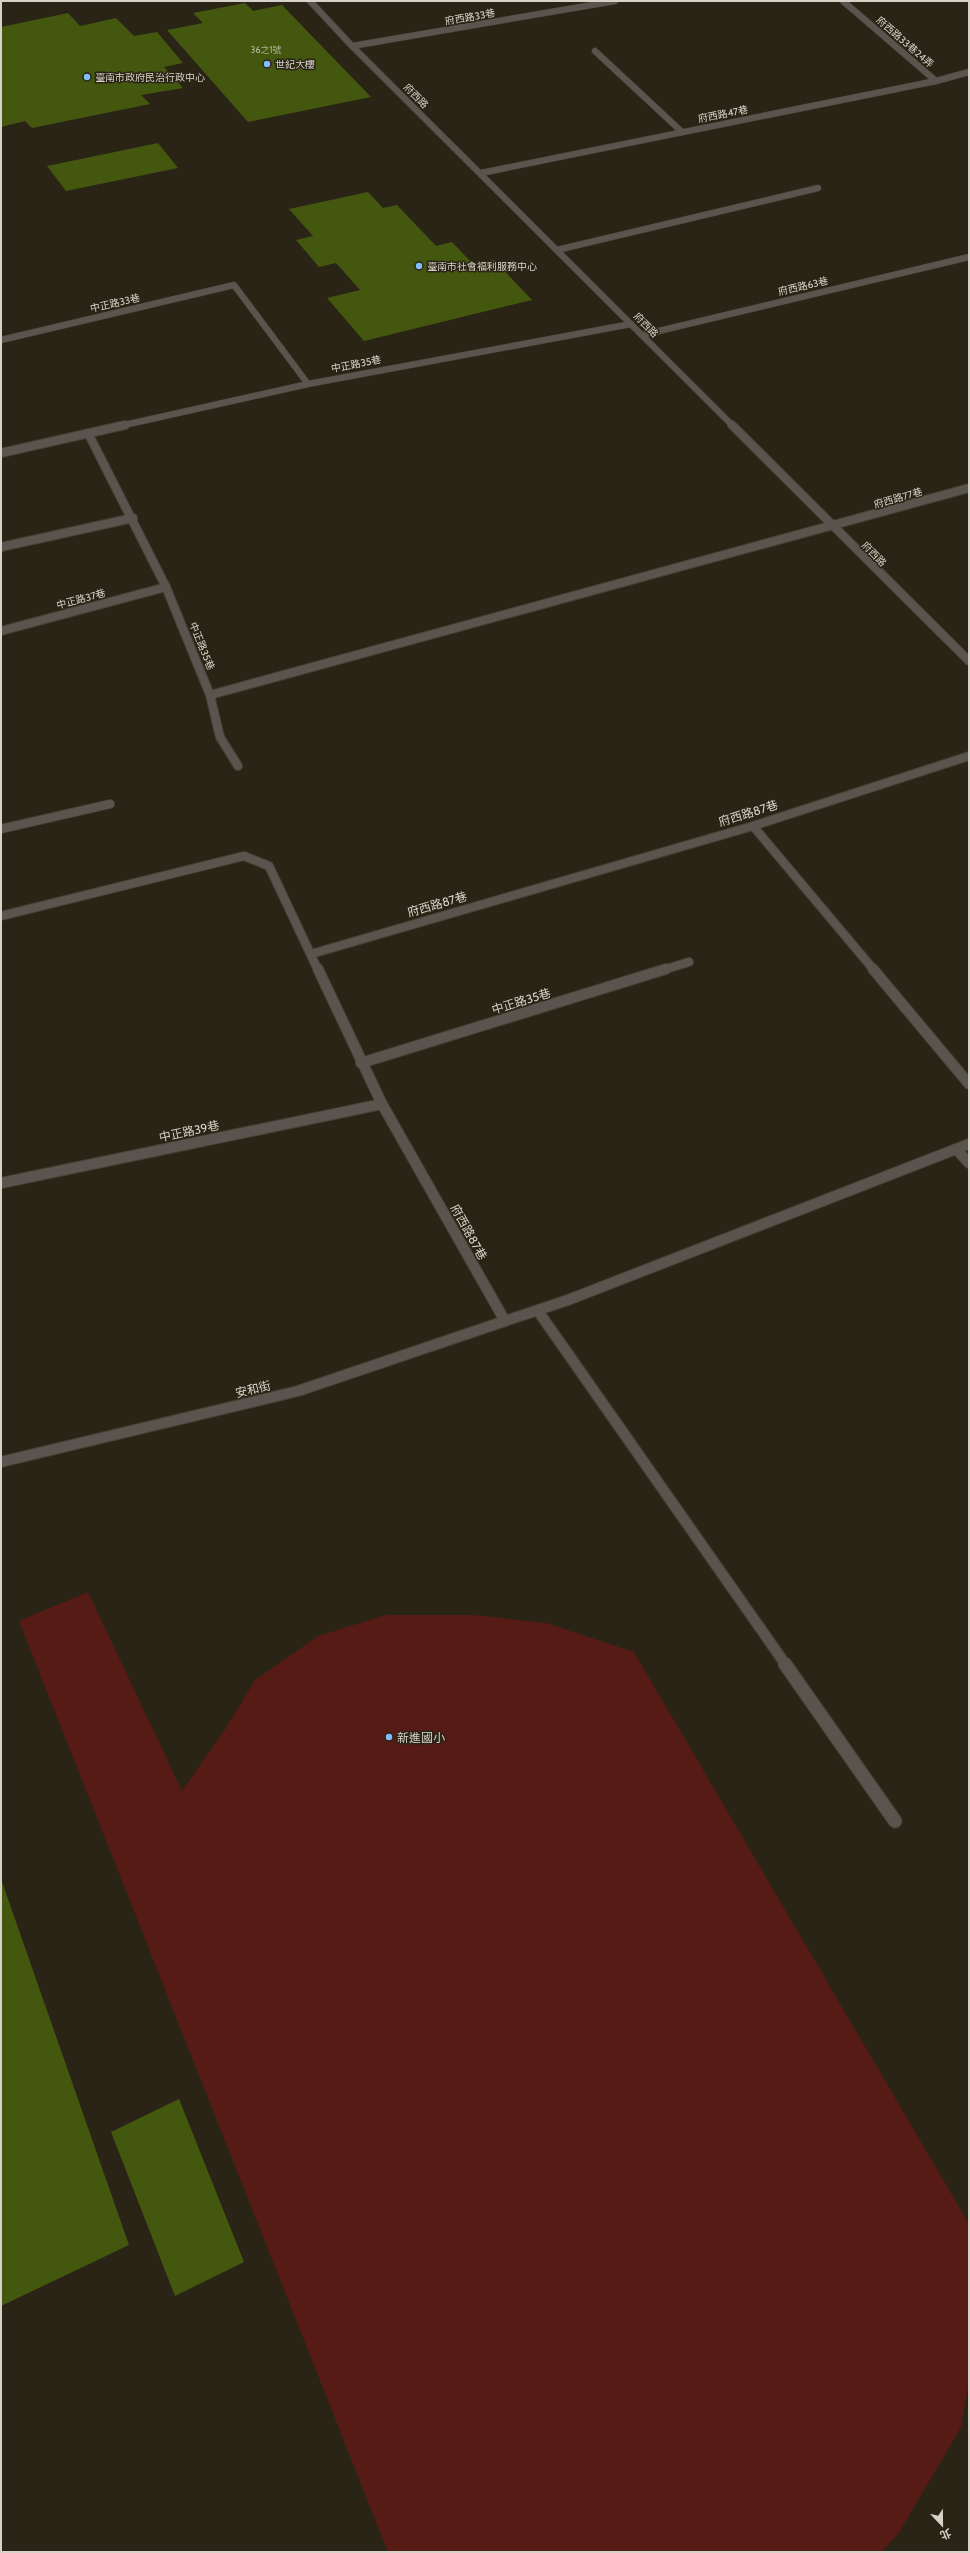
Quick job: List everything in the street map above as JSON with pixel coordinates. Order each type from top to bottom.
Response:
[{"type":"street","name":"府西路","points":[[310,1],[352,46],[969,661]]},
{"type":"street","name":"府西路33巷","points":[[352,46],[594,3],[615,1]]},
{"type":"street","name":"府西路33巷24弄","points":[[844,1],[936,81]]},
{"type":"street","points":[[595,51],[682,132]]},
{"type":"street","name":"府西路47巷","points":[[481,173],[936,81],[969,72]]},
{"type":"street","points":[[557,250],[818,188]]},
{"type":"street","name":"府西路63巷","points":[[642,335],[969,257]]},
{"type":"street","name":"中正路33巷","points":[[1,340],[234,285],[308,384]]},
{"type":"street","name":"中正路35巷","points":[[1,453],[308,384],[630,324]]},
{"type":"street","name":"中正路35巷","points":[[88,433],[133,518],[166,587],[210,695],[220,737],[238,766]]},
{"type":"street","name":"府西路77巷","points":[[210,695],[833,527],[969,488]]},
{"type":"street","points":[[1,547],[133,518]]},
{"type":"street","name":"中正路37巷","points":[[1,631],[166,587]]},
{"type":"street","name":"府西路87巷","points":[[505,1321],[382,1104],[361,1063],[311,954],[753,826],[969,756]]},
{"type":"street","points":[[1,829],[110,804]]},
{"type":"street","points":[[753,826],[969,1084]]},
{"type":"street","points":[[1,916],[244,856],[269,866],[311,954]]},
{"type":"street","name":"中正路35巷","points":[[361,1063],[689,962]]},
{"type":"street","name":"中正路39巷","points":[[1,1183],[382,1104]]},
{"type":"street","name":"安和街","points":[[1,1462],[298,1391],[538,1310],[969,1144]]},
{"type":"street","points":[[956,1149],[969,1163]]},
{"type":"street","points":[[538,1310],[895,1821]]},
{"type":"shaded area","name":"新進國小","points":[[88,1592],[182,1791],[226,1728],[255,1680],[318,1636],[386,1615],[472,1615],[546,1623],[634,1652],[969,2224],[969,2380],[961,2427],[900,2531],[882,2552],[388,2552],[19,1621]]},
{"type":"building","name":"世紀大樓","points":[[245,3],[253,11],[282,5],[371,97],[248,122],[167,30],[203,23],[193,13]]},
{"type":"building","name":"臺南市政府民治行政中心","points":[[68,13],[80,26],[116,18],[134,36],[157,32],[183,63],[164,67],[183,88],[141,95],[150,104],[32,128],[25,121],[1,127],[1,27]]},
{"type":"building","points":[[158,143],[178,168],[66,191],[47,166]]},
{"type":"building","name":"臺南市社會福利服務中心","points":[[368,192],[383,208],[397,205],[436,246],[452,242],[474,265],[494,260],[532,300],[364,341],[327,298],[360,290],[336,263],[319,267],[296,240],[313,236],[289,209]]},
{"type":"building","points":[[1,1879],[129,2245],[1,2306]]},
{"type":"building","points":[[179,2099],[244,2262],[175,2296],[111,2132]]},
{"type":"place","name":"世紀大樓","points":[[267,64]]},
{"type":"place","name":"臺南市政府民治行政中心","points":[[87,77]]},
{"type":"place","name":"臺南市社會福利服務中心","points":[[419,266]]},
{"type":"place","name":"新進國小","points":[[389,1737]]}]
